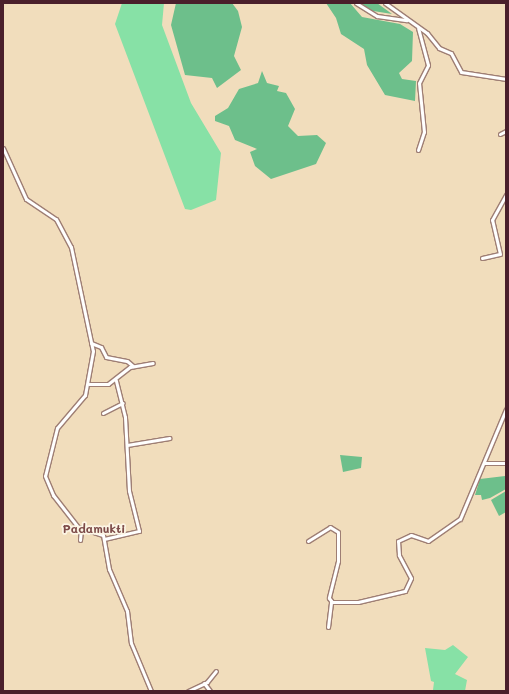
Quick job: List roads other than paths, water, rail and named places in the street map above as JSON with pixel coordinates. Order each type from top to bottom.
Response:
[{"type":"street","points":[[356,3],[377,16],[409,21]]},
{"type":"street","points":[[385,3],[418,28],[439,48],[452,55],[461,72],[506,79]]},
{"type":"street","points":[[418,28],[428,65],[419,83],[424,132],[418,150]]},
{"type":"street","points":[[500,134],[506,131]]},
{"type":"street","points":[[3,148],[26,199],[51,215],[66,234],[78,266],[92,343],[89,384],[83,399],[57,428],[44,476],[53,494],[81,530],[80,540]]},
{"type":"street","points":[[482,258],[500,254],[492,220],[506,195]]},
{"type":"street","points":[[92,343],[101,347],[106,357],[127,361],[133,366]]},
{"type":"street","points":[[89,384],[116,380],[133,366],[153,363]]},
{"type":"street","points":[[104,539],[139,531],[129,491],[127,445],[122,403],[116,380]]},
{"type":"street","points":[[103,412],[122,403]]},
{"type":"street","points":[[331,601],[358,602],[408,589],[411,575],[399,555],[398,541],[411,536],[428,541],[458,521],[506,410]]},
{"type":"street","points":[[127,445],[169,438]]},
{"type":"street","points":[[484,463],[506,463]]},
{"type":"street","points":[[308,541],[330,527],[338,532],[328,627]]},
{"type":"street","points":[[81,530],[100,532],[104,539],[109,569],[127,611],[131,643],[151,691]]},
{"type":"street","points":[[188,691],[204,683],[216,671]]},
{"type":"street","points":[[204,683],[210,691]]},
{"type":"district","name":"Padamukti","points":[[94,529]]}]
